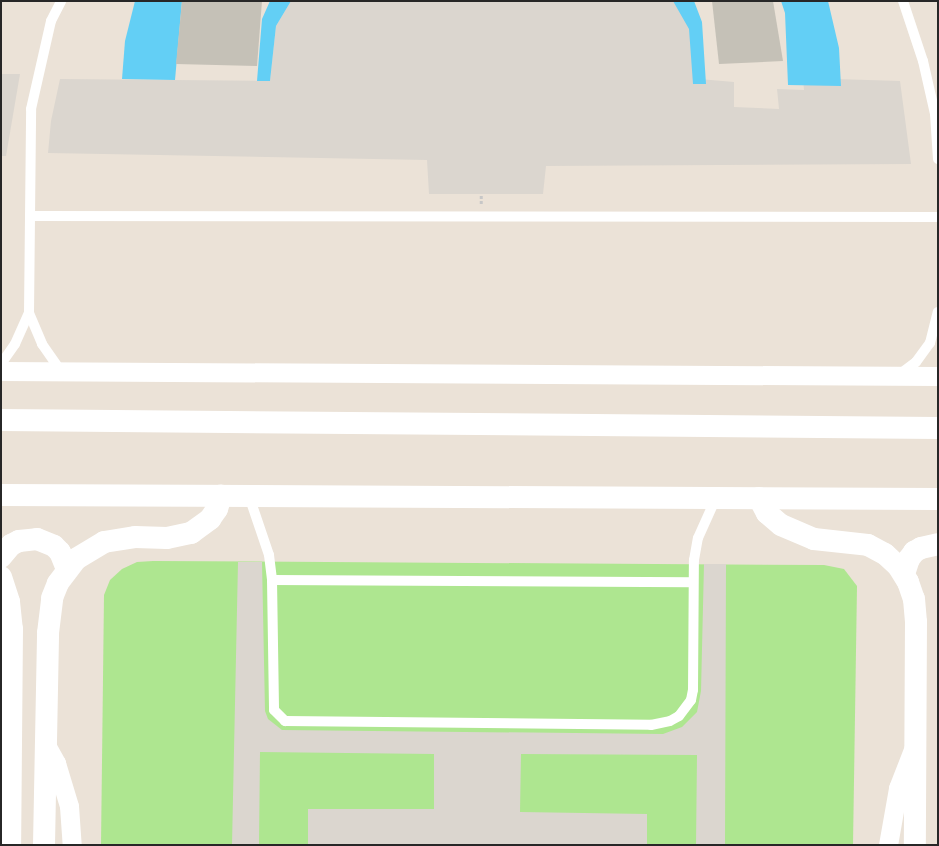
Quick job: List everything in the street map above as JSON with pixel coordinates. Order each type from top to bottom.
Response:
[{"type":"main road","points":[[1,420],[938,428]]},
{"type":"main road","points":[[1,495],[938,499]]},
{"type":"main road","points":[[44,845],[45,743],[50,615],[56,588],[67,569],[90,549],[104,542],[135,537],[167,538],[191,533],[210,519],[217,509],[221,496]]},
{"type":"main road","points":[[759,498],[767,513],[781,525],[796,534],[814,539],[868,545],[884,554],[904,574],[914,599],[916,622],[915,845]]},
{"type":"main road","points":[[1,556],[11,545],[19,541],[37,539],[57,549],[67,569]]},
{"type":"main road","points":[[904,574],[907,562],[914,552],[925,546],[938,544]]},
{"type":"main road","points":[[1,577],[9,602],[12,629],[7,713],[10,845]]},
{"type":"street","points":[[1,371],[938,376]]},
{"type":"street","points":[[45,743],[56,764],[69,806],[72,845]]},
{"type":"street","points":[[888,845],[898,788],[915,743]]},
{"type":"lane","points":[[61,1],[51,21],[31,109],[29,313],[42,344],[61,371]]},
{"type":"lane","points":[[903,1],[923,61],[935,114],[938,159]]},
{"type":"lane","points":[[30,216],[938,217]]},
{"type":"lane","points":[[897,376],[923,353],[934,332],[938,312]]},
{"type":"lane","points":[[1,364],[15,344],[29,313]]},
{"type":"lane","points":[[249,496],[264,535],[272,580],[273,702],[278,717],[285,721],[635,724],[661,724],[670,721],[679,716],[691,700],[693,690],[692,582],[698,538],[716,498]]},
{"type":"lane","points":[[272,580],[692,582]]},
{"type":"green space","points":[[137,562],[824,565],[844,569],[857,586],[853,845],[101,845],[104,595],[110,580],[122,569]]},
{"type":"shaded area","points":[[291,1],[678,1],[691,31],[699,79],[734,82],[734,107],[779,109],[777,89],[804,90],[803,78],[900,81],[911,164],[546,166],[543,194],[429,194],[427,160],[48,153],[51,121],[60,79],[270,81],[276,26]]},
{"type":"shaded area","points":[[1,74],[20,74],[6,156],[1,156]]},
{"type":"shaded area","points":[[238,562],[262,562],[265,711],[268,719],[282,730],[663,734],[682,727],[697,712],[701,691],[704,564],[726,564],[725,845],[696,845],[697,755],[521,754],[520,812],[647,814],[647,845],[308,845],[308,809],[434,809],[434,754],[260,752],[259,845],[232,845]]},
{"type":"water","points":[[135,1],[182,1],[175,80],[122,79],[125,41]]},
{"type":"water","points":[[270,1],[291,1],[276,26],[270,81],[257,81],[262,19]]},
{"type":"water","points":[[673,1],[694,1],[702,22],[706,84],[693,84],[689,29]]},
{"type":"water","points":[[781,1],[828,1],[839,48],[841,86],[788,85],[785,13]]},
{"type":"building","points":[[182,1],[262,1],[257,66],[176,64]]},
{"type":"building","points":[[712,1],[773,1],[783,61],[719,64]]}]
